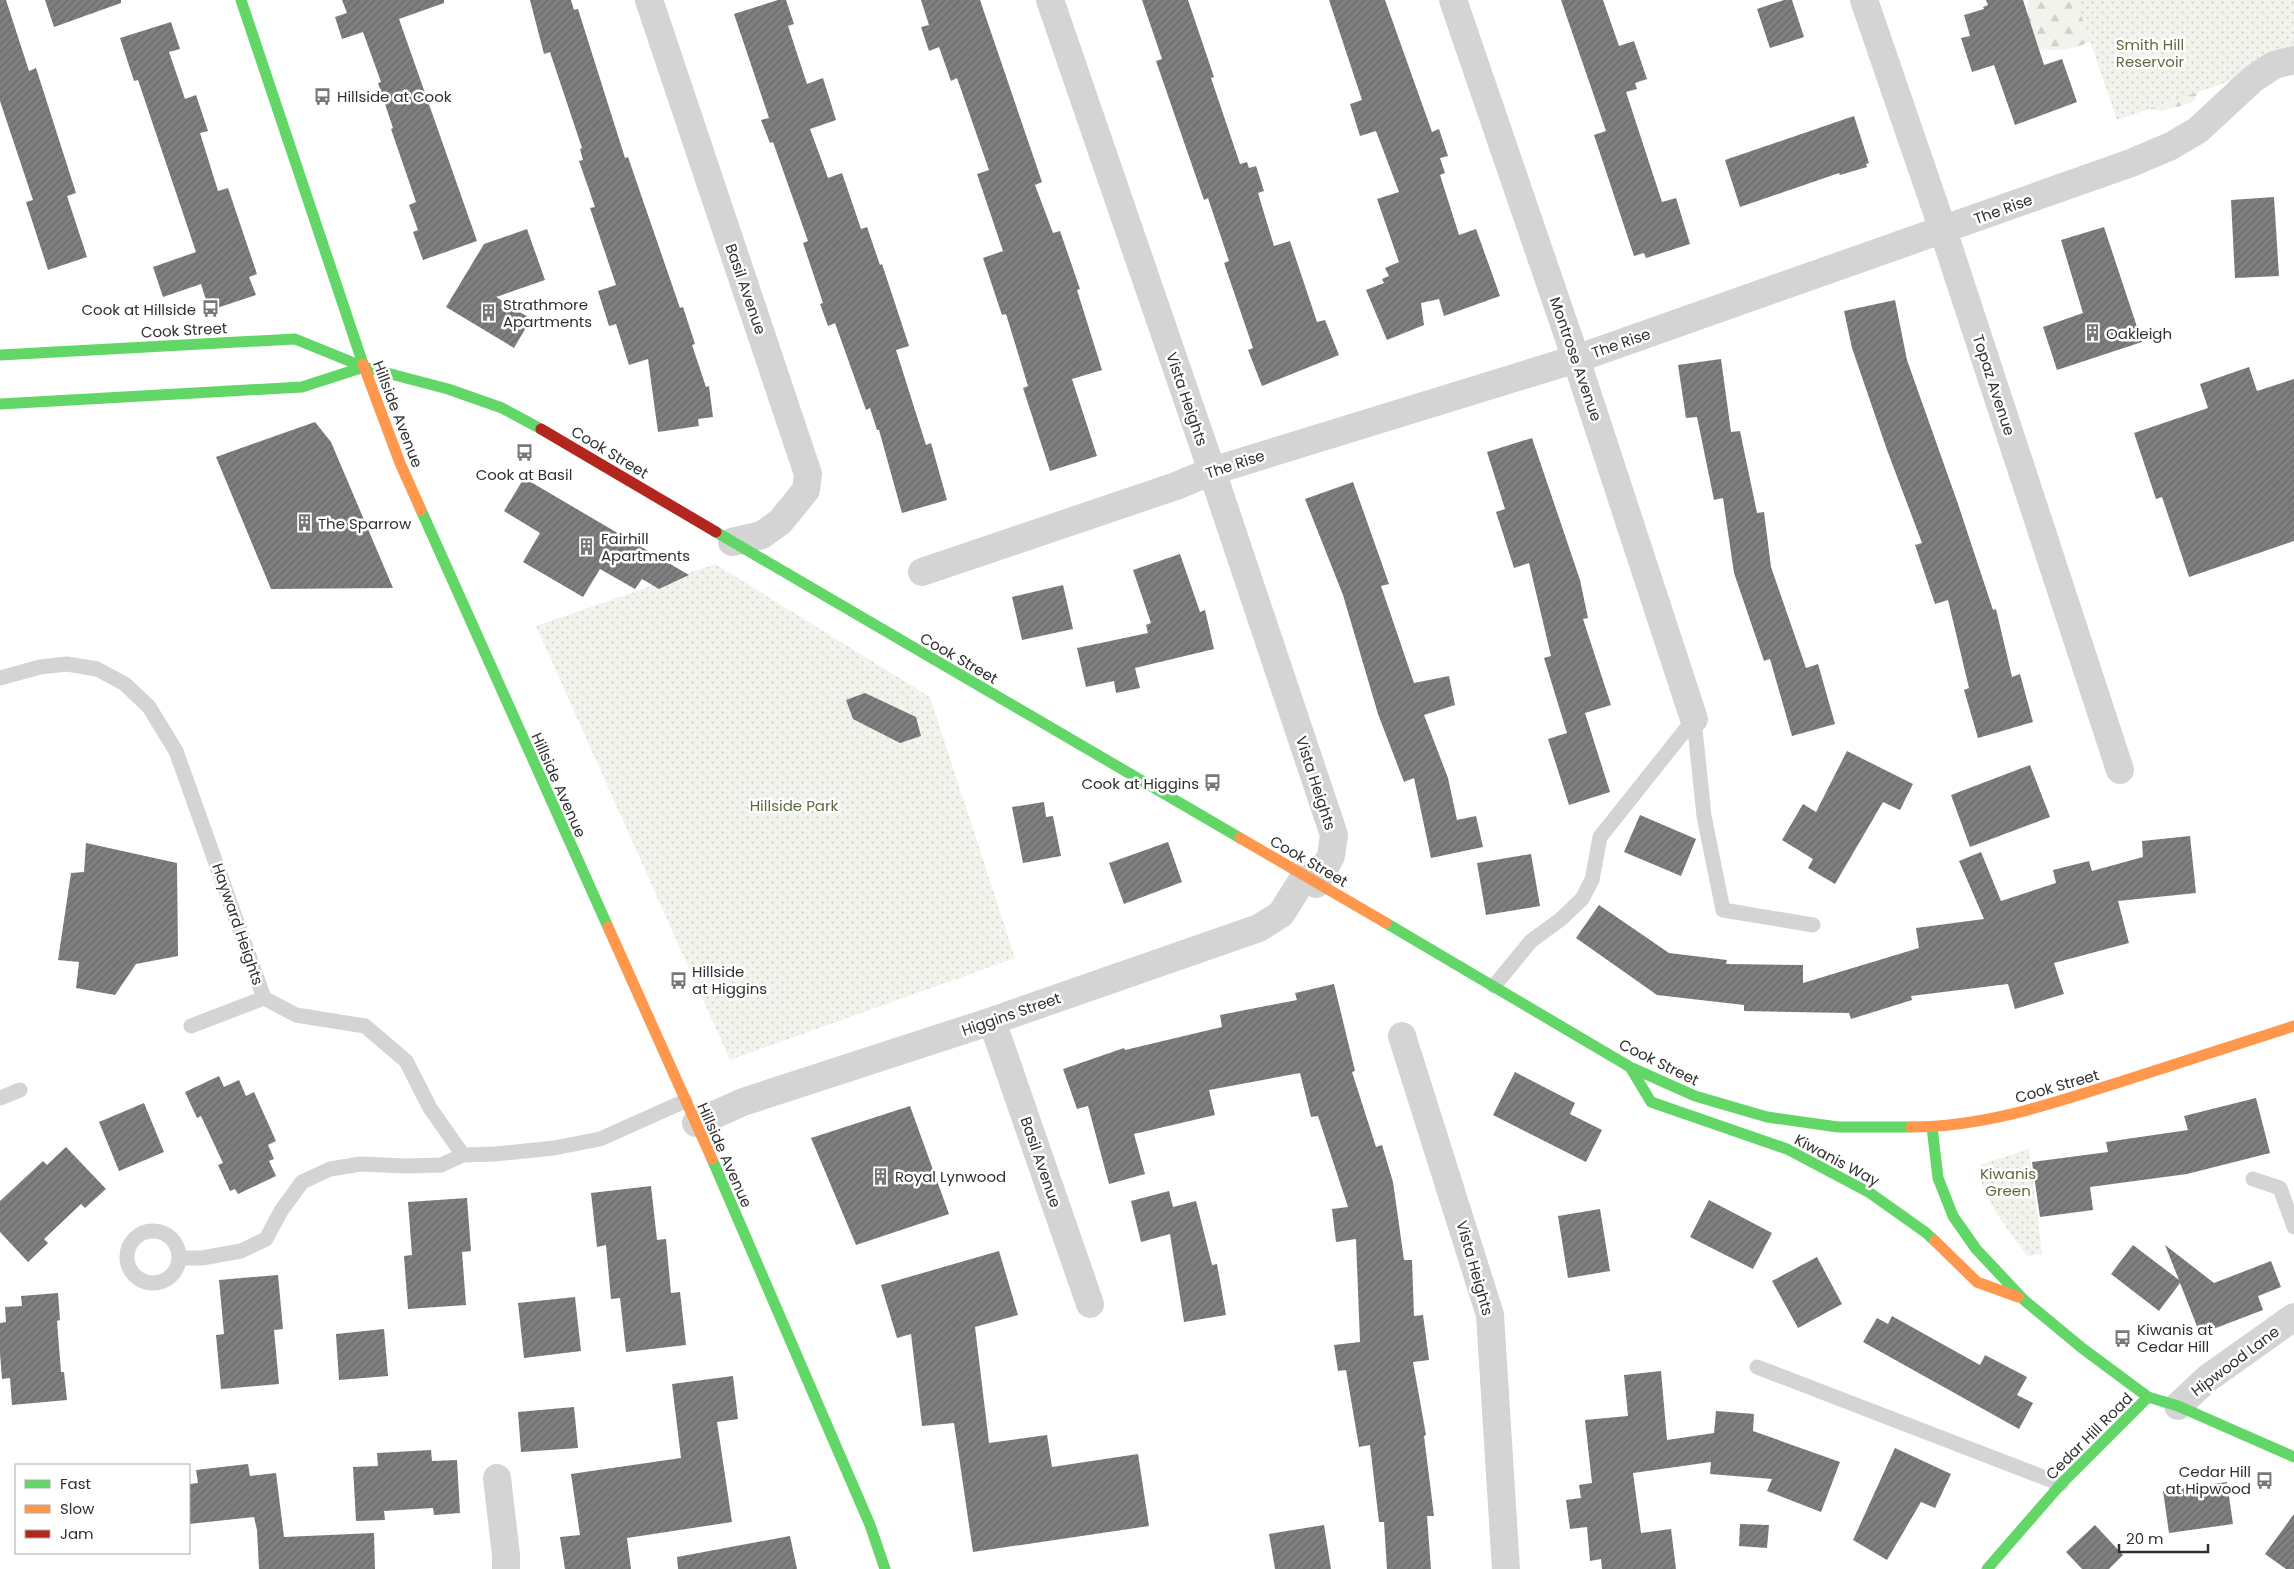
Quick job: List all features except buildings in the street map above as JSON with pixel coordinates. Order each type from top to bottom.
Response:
[{"type":"main road","name":"Hillside Avenue","points":[[241,0],[364,367],[400,463],[690,1112],[870,1525],[885,1569]]},
{"type":"main road","name":"Cook Street","points":[[0,355],[295,339],[364,367],[448,389],[502,408],[560,439],[732,542],[1630,1067],[1695,1096],[1767,1117],[1838,1127],[1932,1127],[1991,1120],[2049,1105],[2294,1026]]},
{"type":"main road","points":[[0,404],[302,387],[364,367]]},
{"type":"main road","name":"Kiwanis Way","points":[[1630,1067],[1651,1102],[1787,1149],[1835,1173],[1870,1193],[1925,1232],[1977,1282],[2024,1300]]},
{"type":"main road","name":"Kiwanis Way","points":[[1932,1127],[1938,1178],[1953,1216],[1976,1248],[2024,1300],[2082,1348],[2148,1397]]},
{"type":"main road","name":"Cedar Hill Road","points":[[1987,1569],[2061,1484],[2148,1397],[2178,1406],[2294,1457]]},
{"type":"street","name":"Basil Avenue","points":[[649,0],[808,474],[806,490],[780,522],[762,535],[732,542]]},
{"type":"street","name":"Vista Heights","points":[[1050,0],[1212,471],[1334,834],[1331,856],[1310,880]]},
{"type":"street","name":"Montrose Avenue","points":[[1453,0],[1576,359],[1694,719]]},
{"type":"street","name":"Topaz Avenue","points":[[1864,0],[1943,230],[2120,770]]},
{"type":"street","name":"The Rise","points":[[922,572],[1176,486],[1212,471],[1576,359],[2131,163],[2171,146],[2198,130],[2253,80],[2274,65],[2294,60]]},
{"type":"street","name":"Higgins Street","points":[[690,1112],[743,1102],[992,1021],[1258,928],[1281,914],[1310,880]]},
{"type":"street","name":"Basil Avenue","points":[[992,1021],[1090,1304]]},
{"type":"street","name":"Vista Heights","points":[[1402,1036],[1490,1315],[1506,1569]]},
{"type":"street","name":"Hipwood Lane","points":[[2178,1406],[2208,1378],[2294,1317]]},
{"type":"street","points":[[497,1478],[506,1569]]},
{"type":"lane","name":"Hayward Heights","points":[[0,678],[40,667],[67,664],[97,669],[125,684],[149,707],[176,751],[264,998],[296,1015],[365,1026],[406,1061],[430,1108],[463,1155]]},
{"type":"lane","points":[[1694,719],[1704,816],[1723,910],[1813,925]]},
{"type":"lane","points":[[1494,986],[1531,942],[1582,899],[1592,880],[1600,837],[1694,719]]},
{"type":"lane","points":[[191,1026],[264,998]]},
{"type":"lane","points":[[0,1098],[20,1090]]},
{"type":"lane","points":[[179,1258],[202,1258],[241,1252],[266,1239],[281,1211],[302,1182],[330,1169],[361,1164],[441,1165],[463,1155],[554,1148],[600,1139],[690,1112]]},
{"type":"lane","points":[[2253,1179],[2280,1188],[2294,1226]]},
{"type":"lane","points":[[1757,1366],[2061,1484]]},
{"type":"green space","points":[[2028,0],[2208,0],[2207,76],[2192,103],[2161,111],[2121,103],[2106,33],[2072,48],[2056,50],[2036,49],[2028,27]]},
{"type":"green space","name":"Smith Hill Reservoir","points":[[2076,0],[2294,0],[2294,59],[2117,120]]},
{"type":"green space","name":"Hillside Park","points":[[715,564],[930,697],[1015,958],[730,1060],[536,626]]},
{"type":"green space","name":"Kiwanis Green","points":[[2029,1149],[2042,1254],[2028,1256],[1991,1203],[1980,1180],[1979,1170],[1982,1164]]},
{"type":"traffic: fast","points":[[241,0],[363,364]]},
{"type":"traffic: fast","points":[[0,355],[295,339],[364,367],[448,389],[502,408],[541,429]]},
{"type":"traffic: fast","points":[[0,404],[302,387],[364,367]]},
{"type":"traffic: fast","points":[[421,510],[608,927]]},
{"type":"traffic: fast","points":[[716,532],[1240,838]]},
{"type":"traffic: fast","points":[[1386,923],[1630,1067],[1695,1096],[1767,1117],[1838,1127],[1911,1127]]},
{"type":"traffic: fast","points":[[1630,1067],[1651,1102],[1787,1149],[1870,1193],[1935,1241]]},
{"type":"traffic: fast","points":[[1932,1127],[1938,1178],[1953,1216],[1976,1249],[2024,1300],[2082,1348],[2148,1397],[2178,1406],[2294,1457]]},
{"type":"traffic: fast","points":[[712,1159],[870,1525],[885,1569]]},
{"type":"traffic: fast","points":[[1987,1569],[2061,1484],[2148,1397]]},
{"type":"traffic: slow","points":[[363,364],[400,463],[421,510]]},
{"type":"traffic: slow","points":[[1240,838],[1386,923]]},
{"type":"traffic: slow","points":[[608,927],[712,1159]]},
{"type":"traffic: slow","points":[[1911,1127],[1966,1123],[2019,1112],[2294,1026]]},
{"type":"traffic: slow","points":[[1935,1241],[1977,1282],[2018,1297]]},
{"type":"traffic: jam","points":[[541,429],[716,532]]},
{"type":"place","name":"Hillside at Cook","points":[[323,96]]},
{"type":"place","name":"Cook at Hillside","points":[[210,309]]},
{"type":"place","name":"Strathmore Apartments","points":[[489,313]]},
{"type":"place","name":"Oakleigh","points":[[2092,333]]},
{"type":"place","name":"Cook at Basil","points":[[524,453]]},
{"type":"place","name":"The Sparrow","points":[[304,523]]},
{"type":"place","name":"Fairhill Apartments","points":[[587,547]]},
{"type":"place","name":"Cook at Higgins","points":[[1213,783]]},
{"type":"place","name":"Hillside at Higgins","points":[[678,980]]},
{"type":"place","name":"Royal Lynwood","points":[[881,1176]]},
{"type":"place","name":"Kiwanis at Cedar Hill","points":[[2123,1338]]},
{"type":"place","name":"Cedar Hill at Hipwood","points":[[2265,1480]]}]
